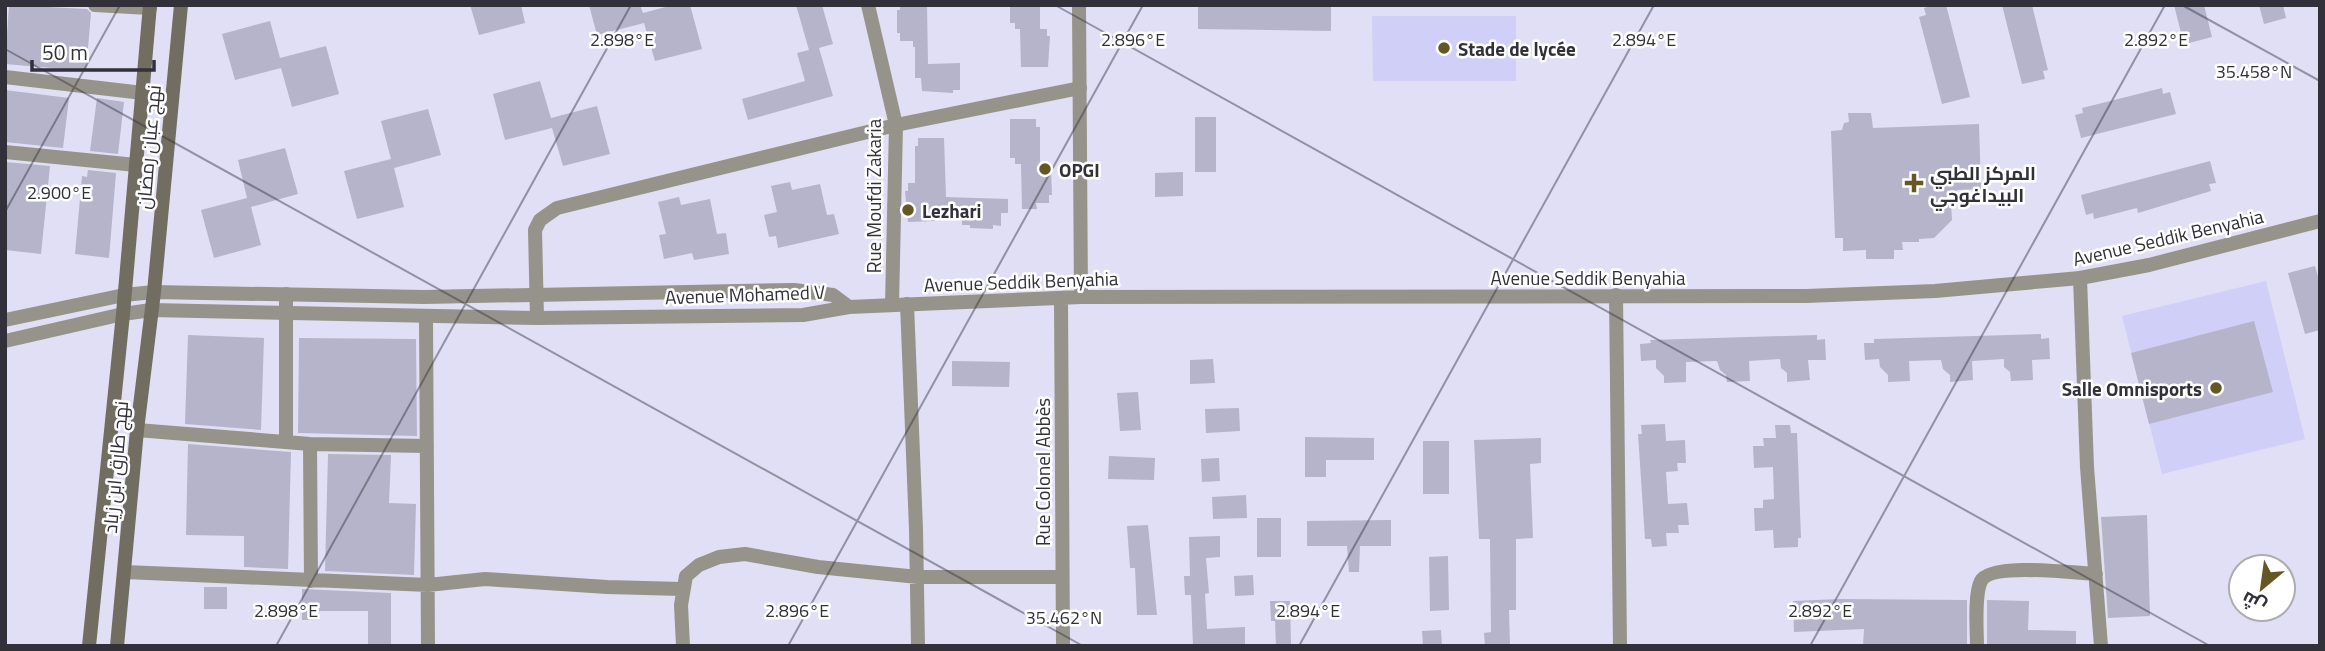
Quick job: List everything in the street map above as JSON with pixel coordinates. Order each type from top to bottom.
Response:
[{"type":"main road","name":"نهج عبان رمضان","points":[[154,292],[181,5]]},
{"type":"main road","name":"نهج عبان رمضان","points":[[124,295],[150,7]]},
{"type":"main road","name":"نهج طارق ابن زياد","points":[[117,646],[137,430],[154,292]]},
{"type":"main road","name":"نهج طارق ابن زياد","points":[[89,646],[124,295]]},
{"type":"street","points":[[95,5],[150,7]]},
{"type":"street","name":"Rue Moufdi Zakaria","points":[[868,5],[896,125],[899,304],[918,577],[918,646]]},
{"type":"street","points":[[1079,5],[1082,297]]},
{"type":"street","points":[[5,77],[143,93]]},
{"type":"street","points":[[537,318],[536,230],[546,214],[558,208],[896,125],[1080,88]]},
{"type":"street","points":[[5,152],[135,165]]},
{"type":"street","name":"Avenue Seddik Benyahia","points":[[849,307],[1082,297],[1806,296],[1935,291],[2080,278],[2149,265],[2320,221]]},
{"type":"street","points":[[2080,278],[2087,467],[2101,646]]},
{"type":"street","name":"Avenue Mohamed V","points":[[5,320],[124,295],[154,292],[536,297],[794,290],[833,295],[849,307]]},
{"type":"street","points":[[286,295],[286,442]]},
{"type":"street","points":[[1616,295],[1620,646]]},
{"type":"street","name":"Rue Colonel Abbès","points":[[1061,298],[1063,646]]},
{"type":"street","name":"Avenue Mohamed V","points":[[5,341],[151,310],[537,318],[803,315],[849,307]]},
{"type":"street","points":[[426,317],[428,646]]},
{"type":"street","points":[[137,430],[310,444],[427,446]]},
{"type":"street","points":[[310,444],[311,581]]},
{"type":"street","points":[[683,646],[682,589],[686,576],[699,565],[719,557],[745,554],[818,567],[918,577],[1062,577]]},
{"type":"street","points":[[1977,646],[1978,589],[1987,574],[2008,570],[2095,574]]},
{"type":"street","points":[[125,572],[428,585],[485,579],[682,589]]},
{"type":"shaded area","name":"Stade de lycée","points":[[1372,16],[1516,16],[1516,81],[1373,81]]},
{"type":"shaded area","name":"Salle Omnisports","points":[[2266,281],[2305,439],[2162,474],[2122,316]]},
{"type":"building","points":[[9,5],[87,9],[91,13],[86,71],[5,64]]},
{"type":"building","points":[[470,5],[521,5],[525,23],[479,35]]},
{"type":"building","points":[[589,5],[640,5],[643,13],[673,5],[690,5],[702,49],[655,61],[644,23],[597,35]]},
{"type":"building","points":[[796,5],[822,5],[833,44],[819,48],[833,96],[748,120],[742,99],[805,81],[797,53],[809,50]]},
{"type":"building","points":[[900,5],[927,5],[928,64],[960,63],[960,90],[953,90],[953,93],[922,91],[921,78],[915,78],[913,41],[900,41],[900,33],[897,33],[897,10],[900,10]]},
{"type":"building","points":[[1010,5],[1040,5],[1040,29],[1047,29],[1047,36],[1050,36],[1048,67],[1021,67],[1020,29],[1015,29],[1015,23],[1010,23]]},
{"type":"building","points":[[1198,5],[1331,5],[1331,31],[1198,29]]},
{"type":"building","points":[[1946,5],[1970,97],[1942,104],[1919,17],[1926,15],[1924,8]]},
{"type":"building","points":[[2002,5],[2032,5],[2048,70],[2043,71],[2045,79],[2022,84]]},
{"type":"building","points":[[2174,5],[2204,5],[2212,37],[2189,43],[2188,35],[2182,37]]},
{"type":"building","points":[[2259,5],[2283,5],[2286,18],[2264,24]]},
{"type":"building","points":[[270,21],[280,58],[326,46],[339,94],[292,107],[281,68],[235,80],[222,34]]},
{"type":"building","points":[[540,81],[551,118],[597,106],[610,154],[563,166],[552,128],[505,140],[493,94]]},
{"type":"building","points":[[2162,88],[2163,94],[2170,92],[2176,114],[2081,138],[2075,115],[2083,113],[2082,108]]},
{"type":"building","points":[[5,90],[69,98],[63,148],[5,142]]},
{"type":"building","points":[[97,98],[124,102],[118,154],[90,151]]},
{"type":"building","points":[[428,109],[441,155],[394,168],[404,207],[357,219],[344,171],[391,159],[381,121]]},
{"type":"building","name":"المركز الطبي البيداغوجي","points":[[1848,113],[1871,113],[1873,128],[1979,124],[1981,189],[1957,190],[1957,203],[1951,203],[1952,220],[1934,238],[1919,239],[1919,242],[1902,242],[1903,250],[1894,250],[1894,259],[1866,259],[1866,250],[1843,251],[1843,238],[1835,238],[1831,131],[1842,130],[1844,123],[1849,122]]},
{"type":"building","points":[[1195,117],[1216,117],[1216,172],[1195,172]]},
{"type":"building","points":[[1010,119],[1036,119],[1036,127],[1040,127],[1040,164],[1048,164],[1048,171],[1051,171],[1052,195],[1049,195],[1049,203],[1036,203],[1037,209],[1022,209],[1021,164],[1015,164],[1015,158],[1010,158]]},
{"type":"building","points":[[918,138],[944,138],[946,197],[1008,199],[1008,213],[1001,213],[1001,226],[993,225],[993,229],[970,228],[970,225],[962,225],[962,212],[935,211],[935,221],[908,222],[905,191],[908,191],[908,183],[915,183],[915,146],[918,146]]},
{"type":"building","points":[[285,148],[298,194],[251,207],[261,245],[214,258],[201,210],[247,198],[238,160]]},
{"type":"building","points":[[2210,161],[2216,183],[2209,184],[2211,191],[2138,213],[2137,208],[2094,219],[2093,213],[2086,215],[2081,195]]},
{"type":"building","points":[[5,162],[50,166],[41,254],[5,250]]},
{"type":"building","points":[[88,170],[116,173],[109,258],[75,254],[82,176],[87,177]]},
{"type":"building","points":[[1183,172],[1183,196],[1155,197],[1155,173]]},
{"type":"building","points":[[790,182],[792,190],[820,184],[827,215],[834,214],[839,234],[778,248],[776,236],[769,237],[764,215],[777,212],[771,186]]},
{"type":"building","points":[[679,197],[681,205],[710,199],[717,234],[726,233],[729,254],[694,260],[692,253],[664,259],[659,235],[666,234],[658,202]]},
{"type":"building","points":[[2315,266],[2320,284],[2320,330],[2305,334],[2288,273]]},
{"type":"building","points":[[2254,321],[2273,392],[2149,424],[2131,353]]},
{"type":"building","points":[[2041,334],[2041,339],[2049,338],[2050,359],[2032,360],[2033,380],[2011,381],[2010,372],[2004,367],[2004,359],[1972,361],[1973,380],[1950,382],[1950,375],[1943,369],[1941,360],[1909,361],[1910,381],[1888,382],[1888,375],[1880,367],[1879,359],[1865,360],[1864,343],[1874,343],[1874,339]]},
{"type":"building","points":[[188,335],[264,338],[261,430],[185,424]]},
{"type":"building","points":[[1817,335],[1817,340],[1825,339],[1826,360],[1808,360],[1810,380],[1787,382],[1787,373],[1781,368],[1780,359],[1749,361],[1750,381],[1727,382],[1726,375],[1720,370],[1717,361],[1686,362],[1686,382],[1664,383],[1664,376],[1656,368],[1656,360],[1641,361],[1640,344],[1651,343],[1650,340]]},
{"type":"building","points":[[299,338],[416,339],[417,436],[298,433]]},
{"type":"building","points":[[1213,359],[1215,383],[1190,384],[1190,360]]},
{"type":"building","points":[[952,361],[1010,362],[1009,387],[952,386]]},
{"type":"building","points":[[1138,392],[1141,430],[1120,431],[1117,393]]},
{"type":"building","points":[[1239,408],[1240,431],[1206,433],[1205,409]]},
{"type":"building","points":[[1665,424],[1666,441],[1685,440],[1686,463],[1677,463],[1678,471],[1666,472],[1668,504],[1687,503],[1689,525],[1678,525],[1679,533],[1666,533],[1667,546],[1652,547],[1651,539],[1645,539],[1638,434],[1642,434],[1641,425]]},
{"type":"building","points":[[1775,425],[1790,425],[1791,433],[1797,433],[1801,538],[1798,538],[1798,547],[1774,548],[1773,530],[1755,531],[1754,508],[1763,508],[1763,500],[1774,499],[1773,467],[1754,468],[1753,446],[1764,446],[1763,438],[1776,438]]},
{"type":"building","points":[[1305,437],[1374,438],[1374,460],[1326,460],[1326,477],[1305,477]]},
{"type":"building","points":[[1541,438],[1541,463],[1530,464],[1533,538],[1516,539],[1516,610],[1509,610],[1510,646],[1485,646],[1484,633],[1491,632],[1490,539],[1479,539],[1474,440]]},
{"type":"building","points":[[1423,441],[1449,441],[1449,494],[1423,494]]},
{"type":"building","points":[[188,444],[291,452],[288,569],[244,567],[244,536],[186,535]]},
{"type":"building","points":[[328,454],[391,455],[389,503],[416,504],[414,575],[325,571]]},
{"type":"building","points":[[1109,456],[1155,458],[1154,480],[1108,479]]},
{"type":"building","points":[[1219,458],[1220,481],[1202,482],[1201,459]]},
{"type":"building","points":[[1246,495],[1247,518],[1213,519],[1212,497]]},
{"type":"building","points":[[2147,515],[2150,616],[2108,618],[2101,517]]},
{"type":"building","points":[[1257,518],[1281,518],[1281,557],[1257,557]]},
{"type":"building","points":[[1391,520],[1391,546],[1360,546],[1359,572],[1349,572],[1347,546],[1307,546],[1307,521]]},
{"type":"building","points":[[1148,525],[1157,615],[1137,615],[1135,568],[1130,568],[1127,526]]},
{"type":"building","points":[[1220,536],[1220,557],[1206,558],[1209,593],[1205,594],[1207,629],[1245,627],[1245,646],[1193,646],[1191,595],[1185,595],[1184,576],[1190,576],[1189,537]]},
{"type":"building","points":[[1448,556],[1449,610],[1430,611],[1429,557]]},
{"type":"building","points":[[1253,575],[1254,595],[1235,596],[1234,576]]},
{"type":"building","points":[[204,587],[227,587],[227,609],[204,609]]},
{"type":"building","points":[[302,589],[391,593],[391,646],[368,646],[368,611],[318,611],[318,620],[302,620]]},
{"type":"building","points":[[1967,600],[1967,646],[1863,646],[1864,629],[1794,632],[1793,601]]},
{"type":"building","points":[[1987,600],[2029,601],[2028,630],[2076,631],[2076,646],[1987,646]]},
{"type":"building","points":[[1270,601],[1290,601],[1291,646],[1276,646],[1275,621],[1271,621]]},
{"type":"building","points":[[1441,630],[1442,646],[1423,646],[1422,631]]},
{"type":"place","name":"Stade de lycée","points":[[1444,48]]},
{"type":"place","name":"OPGI","points":[[1045,169]]},
{"type":"place","name":"المركز الطبي البيداغوجي","points":[[1914,183]]},
{"type":"place","name":"Lezhari","points":[[908,210]]},
{"type":"place","name":"Salle Omnisports","points":[[2216,388]]}]
